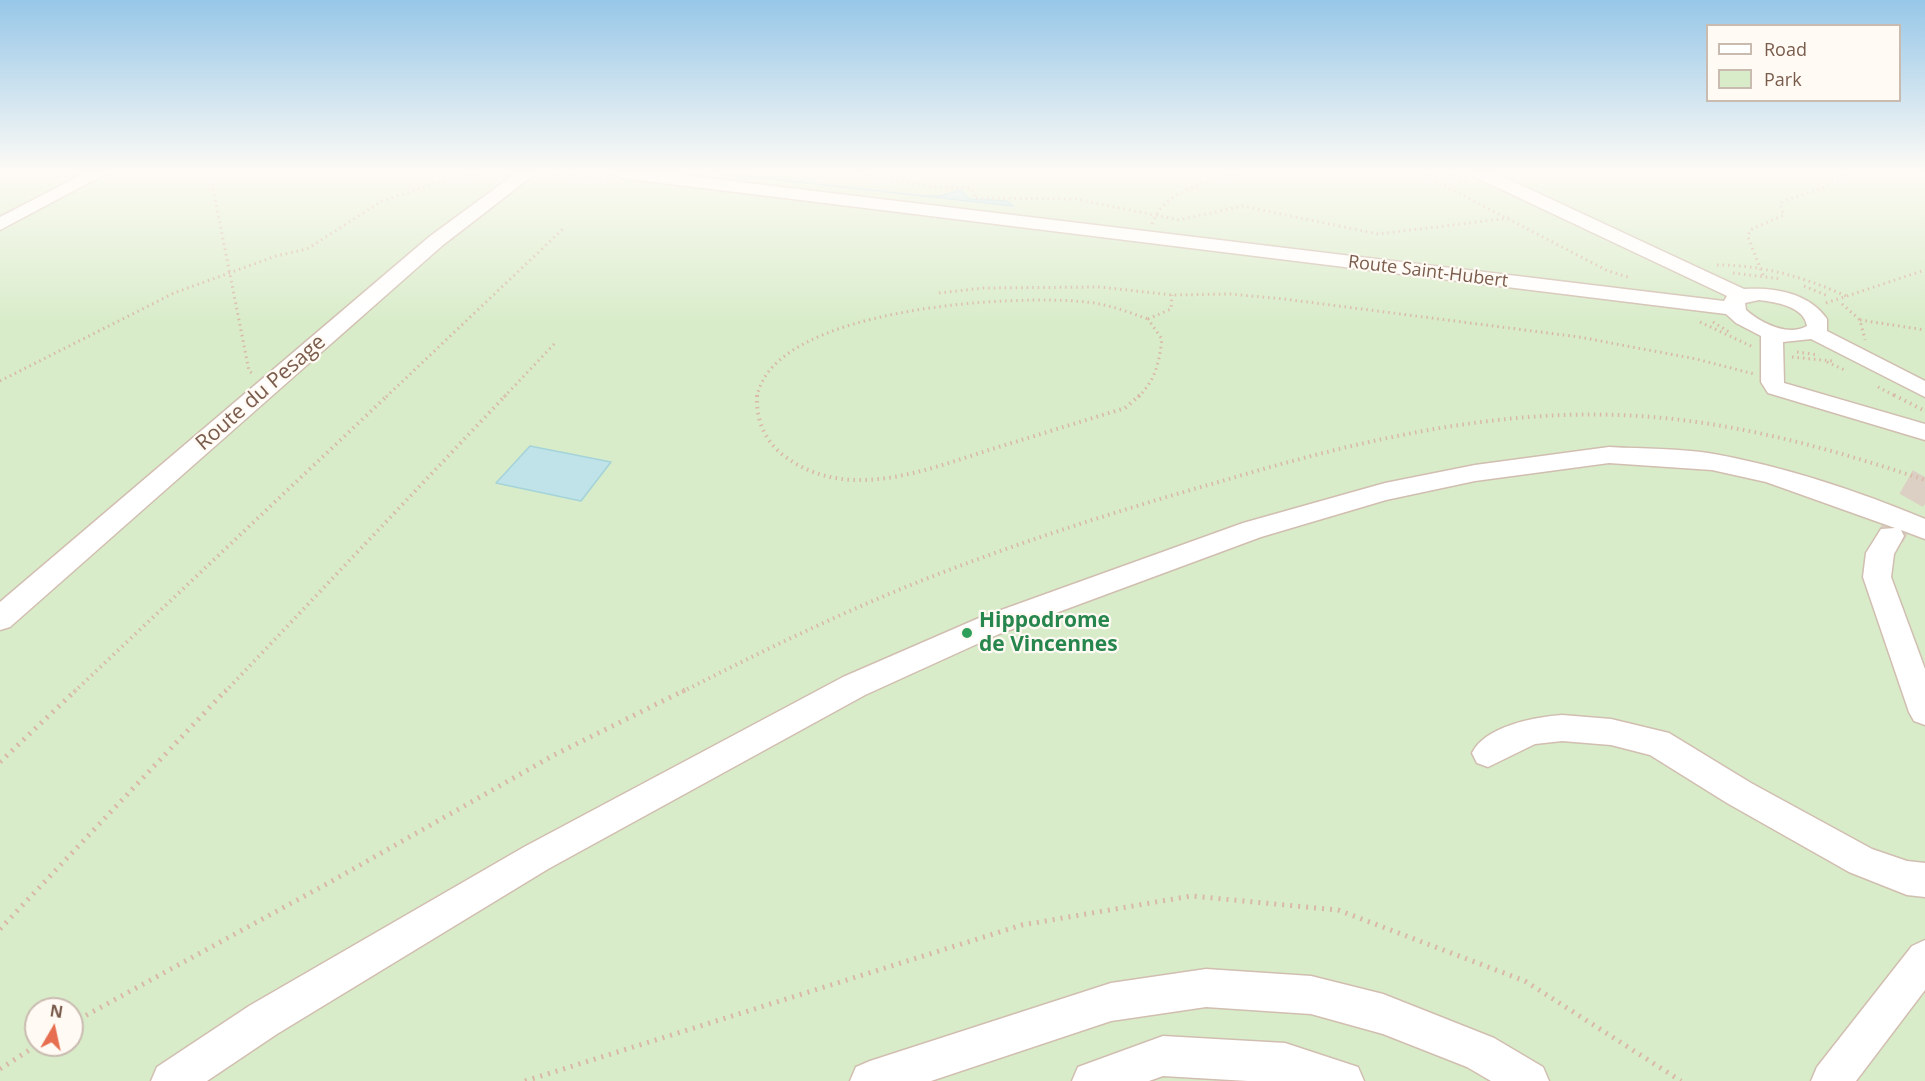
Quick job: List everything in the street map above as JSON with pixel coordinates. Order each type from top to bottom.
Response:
[{"type":"street","name":"Route du Pesage","points":[[0,619],[458,223]]},
{"type":"street","name":"Route Saint-Hubert","points":[[1058,223],[1737,302],[1768,295],[1797,303],[1814,315],[1819,322],[1818,328],[1813,332]]},
{"type":"street","points":[[1581,223],[1737,302],[1748,322],[1772,332],[1802,335],[1813,332],[1925,390]]},
{"type":"street","points":[[1772,332],[1772,379],[1776,388],[1925,432]]},
{"type":"street","points":[[171,1081],[263,1020],[536,858],[854,686],[988,626],[1252,530],[1385,492],[1475,473],[1609,455],[1712,462],[1771,475],[1863,505],[1925,530]]},
{"type":"street","points":[[1891,536],[1880,553],[1877,577],[1925,712]]},
{"type":"street","points":[[1488,753],[1530,731],[1562,728],[1611,732],[1658,743],[1739,793],[1861,861],[1907,878],[1925,880]]},
{"type":"street","points":[[1831,1081],[1925,959]]},
{"type":"street","points":[[870,1081],[1111,1002],[1206,988],[1311,995],[1383,1014],[1480,1052],[1529,1081]]},
{"type":"street","points":[[1092,1081],[1163,1056],[1286,1063],[1344,1081]]},
{"type":"path","points":[[221,223],[249,371],[267,387]]},
{"type":"path","points":[[0,381],[174,293],[276,256],[307,249],[347,223]]},
{"type":"path","points":[[1151,229],[1152,223]]},
{"type":"path","points":[[1327,223],[1378,234],[1465,223]]},
{"type":"path","points":[[1520,223],[1608,271],[1640,280]]},
{"type":"path","points":[[1763,275],[1748,237],[1750,230],[1765,223]]},
{"type":"path","points":[[0,762],[564,228]]},
{"type":"path","points":[[1710,266],[1760,267],[1798,276],[1846,296]]},
{"type":"path","points":[[1836,300],[1925,270]]},
{"type":"path","points":[[939,293],[983,288],[1079,287],[1172,296],[1230,294],[1284,299],[1619,343],[1697,358],[1772,379]]},
{"type":"path","points":[[1148,319],[1162,339],[1159,366],[1150,387],[1125,408],[919,473],[873,480],[842,480],[811,472],[786,459],[770,443],[758,422],[755,402],[759,384],[776,362],[802,342],[849,325],[909,311],[1034,301],[1079,300],[1117,308],[1148,319],[1171,309],[1172,296]]},
{"type":"path","points":[[1842,304],[1860,320],[1866,340],[1857,347]]},
{"type":"path","points":[[1860,320],[1925,330]]},
{"type":"path","points":[[0,929],[557,341]]},
{"type":"path","points":[[1792,351],[1838,361],[1853,371],[1792,351]]},
{"type":"path","points":[[1782,355],[1838,361]]},
{"type":"path","points":[[1872,383],[1925,411]]},
{"type":"path","points":[[0,1069],[24,1053]]},
{"type":"green space","name":"Hippodrome de Vincennes","points":[[0,223],[1925,223],[1925,1081],[0,1081]]},
{"type":"water","points":[[530,446],[611,462],[581,501],[496,483]]},
{"type":"tunnel","points":[[1891,536],[1925,476]]},
{"type":"place","name":"Hippodrome de Vincennes","points":[[967,633]]}]
